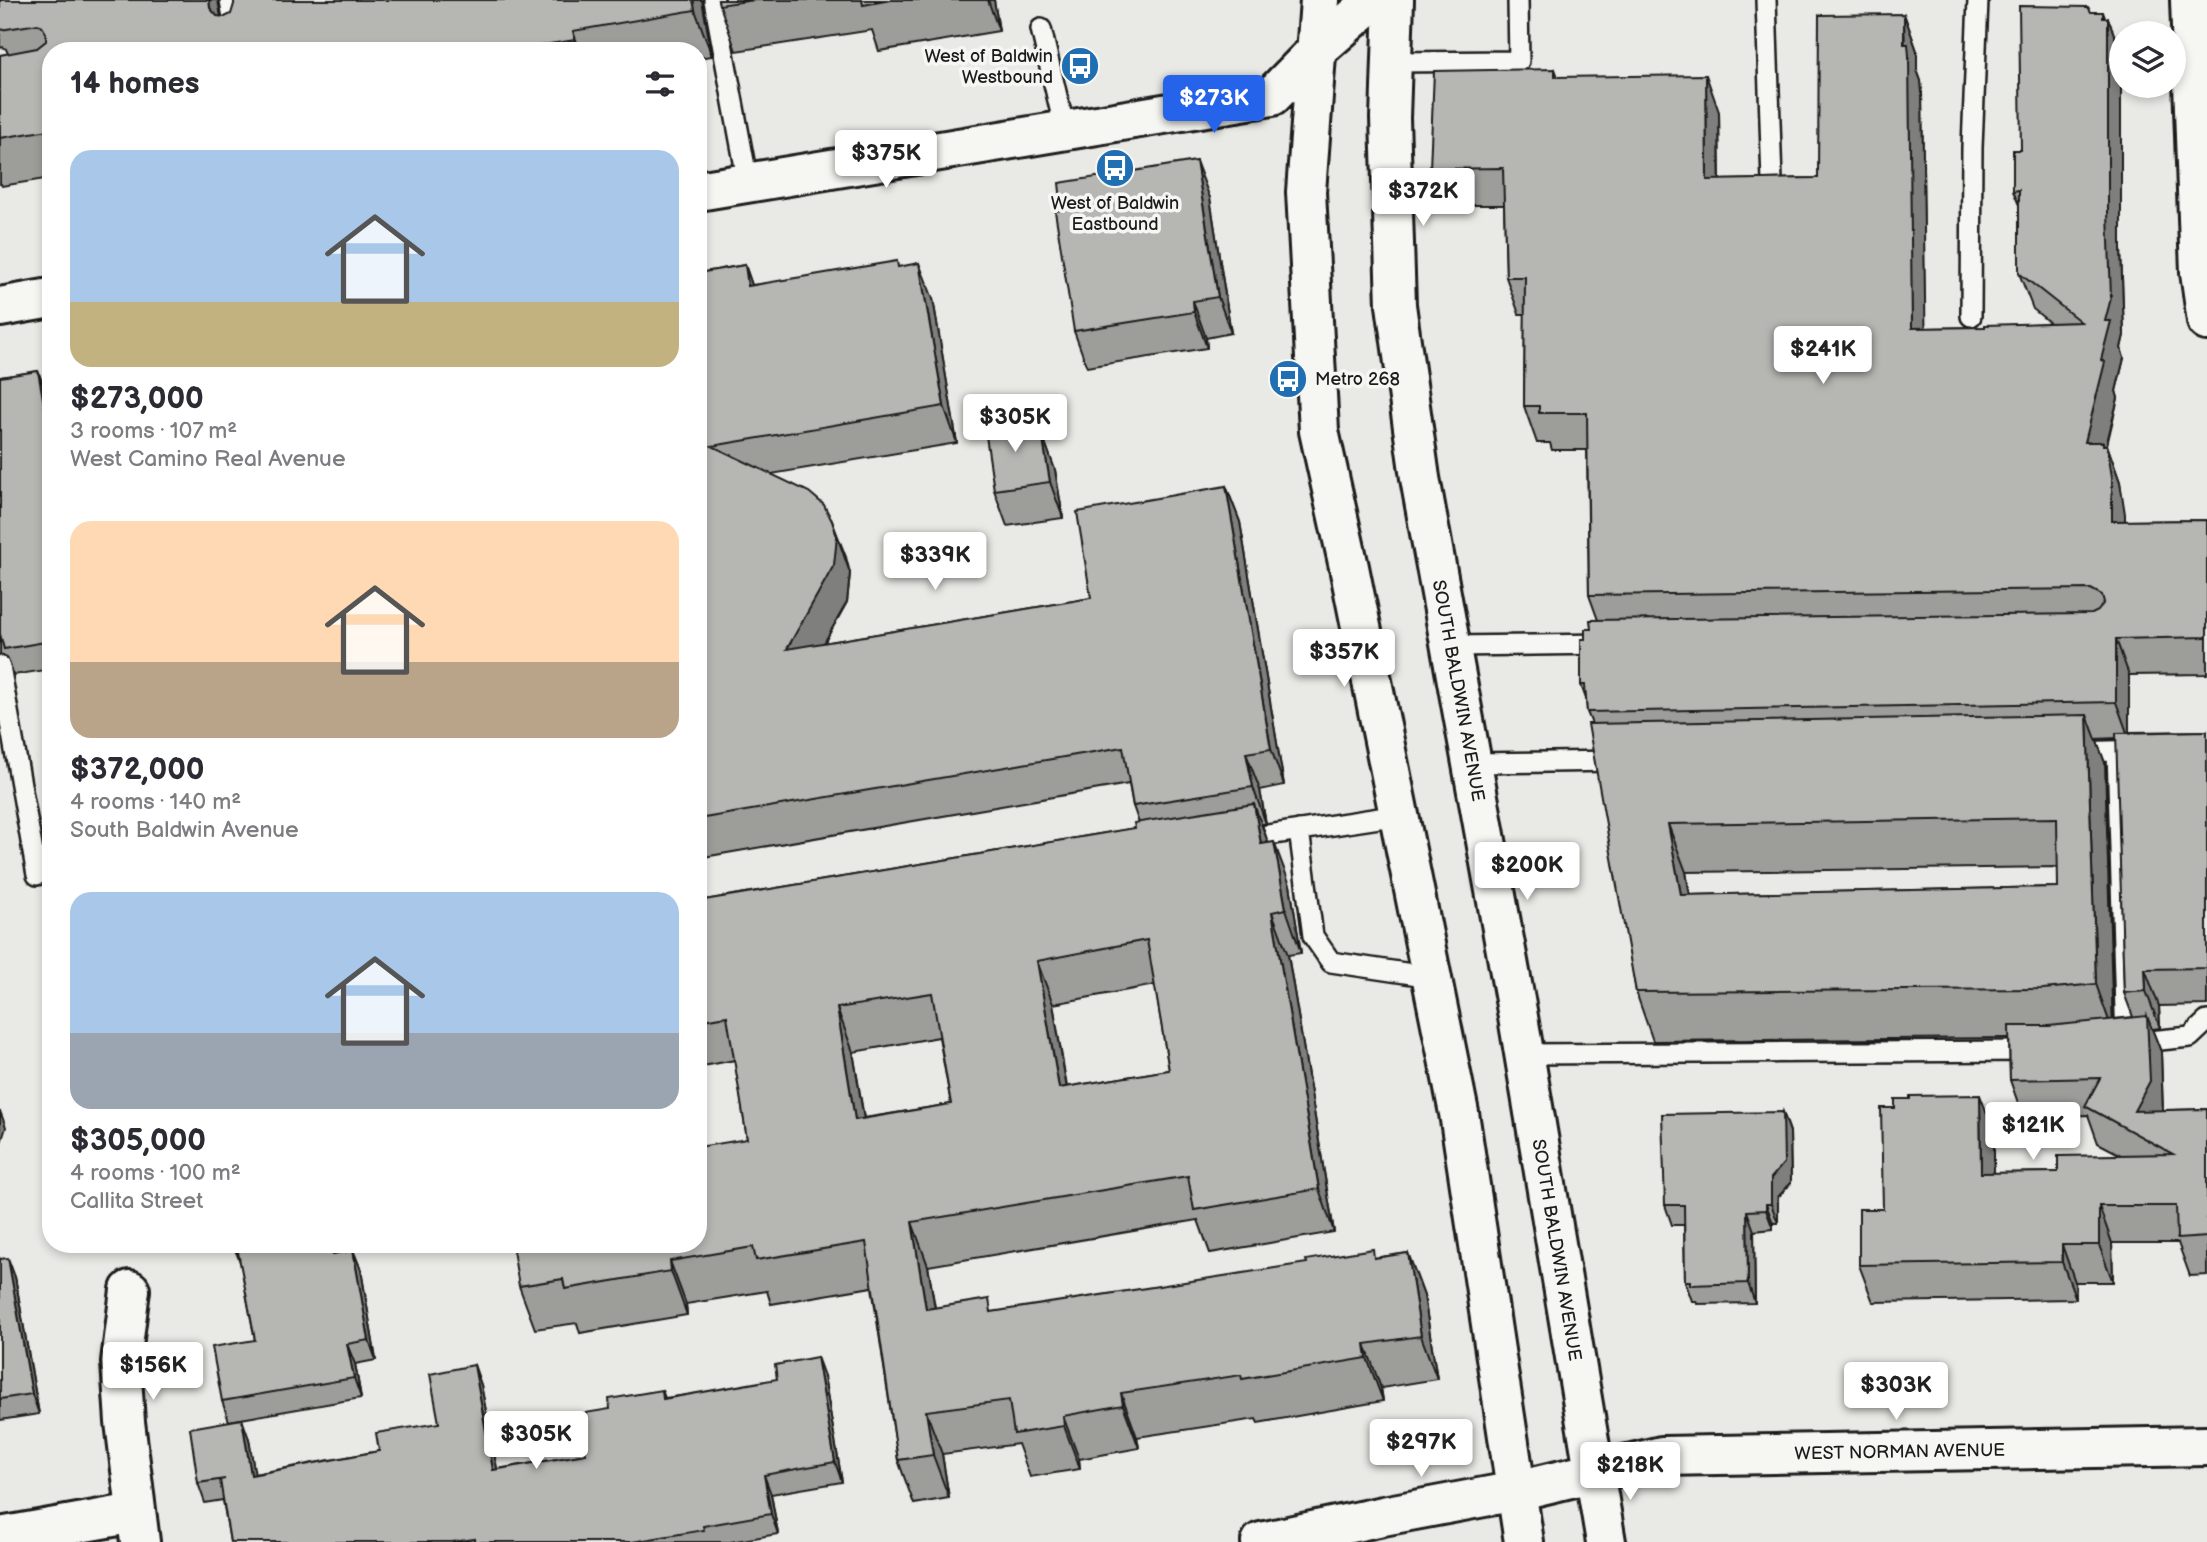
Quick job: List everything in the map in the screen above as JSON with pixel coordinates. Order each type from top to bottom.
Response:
[{"type":"main road","points":[[1320,0],[1307,192],[1319,430],[1459,1113],[1524,1542]]},
{"type":"main road","points":[[707,190],[1272,96],[1317,50],[1374,0]]},
{"type":"main road","name":"SOUTH BALDWIN AVENUE","points":[[1394,0],[1390,118],[1396,305],[1420,478],[1524,1054],[1606,1542]]},
{"type":"main road","points":[[2190,0],[2200,272],[2207,321]]},
{"type":"main road","points":[[0,307],[42,300]]},
{"type":"main road","points":[[0,1537],[137,1528],[121,1362],[130,1290]]},
{"type":"main road","name":"WEST NORMAN AVENUE","points":[[1261,1542],[1517,1491],[1662,1456],[2207,1446]]},
{"type":"lane","points":[[230,0],[233,42]]},
{"type":"lane","points":[[714,0],[748,183]]},
{"type":"lane","points":[[1392,62],[1519,61],[1518,0]]},
{"type":"lane","points":[[1766,0],[1772,182]]},
{"type":"lane","points":[[1971,316],[1972,147],[1978,0]]},
{"type":"lane","points":[[1041,29],[1065,130]]},
{"type":"lane","points":[[1450,646],[1626,644]]},
{"type":"lane","points":[[0,666],[37,874]]},
{"type":"lane","points":[[2061,752],[2155,750]]},
{"type":"lane","points":[[2116,751],[2120,1044],[2190,1037],[2207,1021]]},
{"type":"lane","points":[[1472,763],[1631,761]]},
{"type":"lane","points":[[1217,843],[1399,815]]},
{"type":"lane","points":[[1299,830],[1313,936],[1331,962],[1432,977]]},
{"type":"lane","points":[[1524,1054],[2048,1051]]},
{"type":"building","points":[[0,0],[209,0],[210,8],[217,16],[225,17],[231,14],[234,0],[693,0],[695,10],[573,31],[575,40],[562,42],[45,42],[46,33],[38,24],[0,30]]},
{"type":"building","points":[[718,0],[755,0],[719,5]]},
{"type":"building","points":[[862,0],[891,0],[863,5]]},
{"type":"building","points":[[2019,6],[2088,7],[2091,12],[2103,12],[2103,18],[2108,18],[2111,298],[2105,321],[2111,321],[2101,360],[2105,362],[2085,442],[2103,442],[2103,445],[2107,445],[2112,477],[2112,521],[2207,520],[2207,637],[2116,639],[2116,702],[1587,712],[1585,685],[1581,685],[1581,639],[1585,639],[1585,629],[1591,629],[1590,620],[2092,614],[2098,611],[2104,602],[2102,595],[2091,589],[1589,595],[1587,413],[1539,413],[1539,406],[1524,406],[1525,277],[1506,277],[1503,168],[1430,169],[1434,71],[1555,69],[1555,77],[1706,75],[1707,180],[1818,178],[1819,15],[1904,14],[1904,44],[1908,44],[1909,56],[1912,328],[2081,322],[2019,273],[2019,190],[2013,191],[2013,150],[2021,150]]},
{"type":"building","points":[[42,44],[42,131],[0,138],[0,55],[37,48]]},
{"type":"building","points":[[1196,161],[1218,297],[1193,301],[1194,312],[1074,331],[1055,211],[1062,210],[1059,183]]},
{"type":"building","points":[[897,261],[898,267],[919,263],[944,406],[712,446],[809,492],[824,505],[832,521],[837,537],[834,565],[787,649],[1091,598],[1077,512],[1226,486],[1271,749],[1246,753],[1253,787],[1133,806],[1123,747],[707,817],[707,271],[745,265],[748,286]]},
{"type":"building","points":[[38,371],[42,393],[42,643],[4,649],[0,634],[0,377]]},
{"type":"building","points":[[1026,416],[1029,436],[1042,434],[1050,482],[994,490],[984,422]]},
{"type":"building","points":[[2087,715],[2096,984],[2043,989],[1636,992],[1588,724]],"holes":[[[2057,818],[2058,887],[1681,895],[1668,824]]]},
{"type":"building","points":[[2207,731],[2207,968],[2145,969],[2146,991],[2124,993],[2116,733]]},
{"type":"building","points":[[1254,804],[1261,844],[1274,842],[1286,909],[1272,912],[1319,1189],[1194,1210],[1188,1176],[912,1222],[926,1309],[989,1299],[991,1312],[1307,1263],[1306,1260],[1373,1249],[1374,1258],[1408,1253],[1421,1336],[1365,1344],[1367,1358],[1242,1379],[1241,1375],[1121,1393],[1123,1405],[1063,1416],[1064,1426],[1014,1434],[1009,1400],[926,1411],[933,1455],[898,1460],[866,1242],[756,1260],[753,1247],[670,1261],[671,1271],[565,1289],[563,1279],[519,1286],[514,1253],[707,1253],[707,1146],[747,1139],[727,1016],[707,1019],[707,899],[1135,828],[1134,823]],"holes":[[[1147,940],[1169,1070],[1059,1088],[1037,961]],[[932,993],[951,1104],[855,1120],[837,1008]]]},
{"type":"building","points":[[2147,1016],[2150,1081],[2134,1111],[2207,1109],[2207,1237],[2177,1239],[2176,1206],[2099,1206],[2099,1245],[2062,1245],[2062,1262],[1859,1265],[1859,1209],[1883,1209],[1881,1108],[1895,1108],[1895,1099],[1910,1099],[1910,1096],[1980,1095],[1981,1173],[2058,1172],[2058,1156],[2173,1154],[2085,1106],[2100,1078],[2010,1080],[2009,1026],[2049,1026]]},
{"type":"building","points":[[1783,1112],[1784,1163],[1771,1178],[1771,1204],[1766,1204],[1766,1210],[1747,1211],[1748,1283],[1690,1285],[1690,1281],[1685,1281],[1684,1205],[1665,1205],[1662,1114]]},
{"type":"building","points":[[238,1253],[354,1253],[369,1340],[347,1344],[354,1378],[222,1401],[212,1347],[255,1340]]},
{"type":"building","points":[[8,1258],[32,1394],[0,1399],[0,1259]]},
{"type":"building","points":[[817,1357],[835,1462],[764,1475],[771,1514],[703,1526],[704,1530],[632,1542],[475,1542],[475,1539],[452,1542],[230,1542],[220,1480],[225,1479],[198,1483],[190,1428],[242,1419],[251,1475],[379,1451],[376,1433],[439,1423],[430,1374],[474,1365],[493,1470],[586,1454],[579,1414],[610,1409],[609,1399],[662,1390],[663,1399],[777,1379],[775,1365]]},
{"type":"place","name":"West of Baldwin Westbound","points":[[1080,66]]},
{"type":"place","name":"West of Baldwin Eastbound","points":[[1115,168]]},
{"type":"place","name":"Metro 268","points":[[1288,379]]}]
